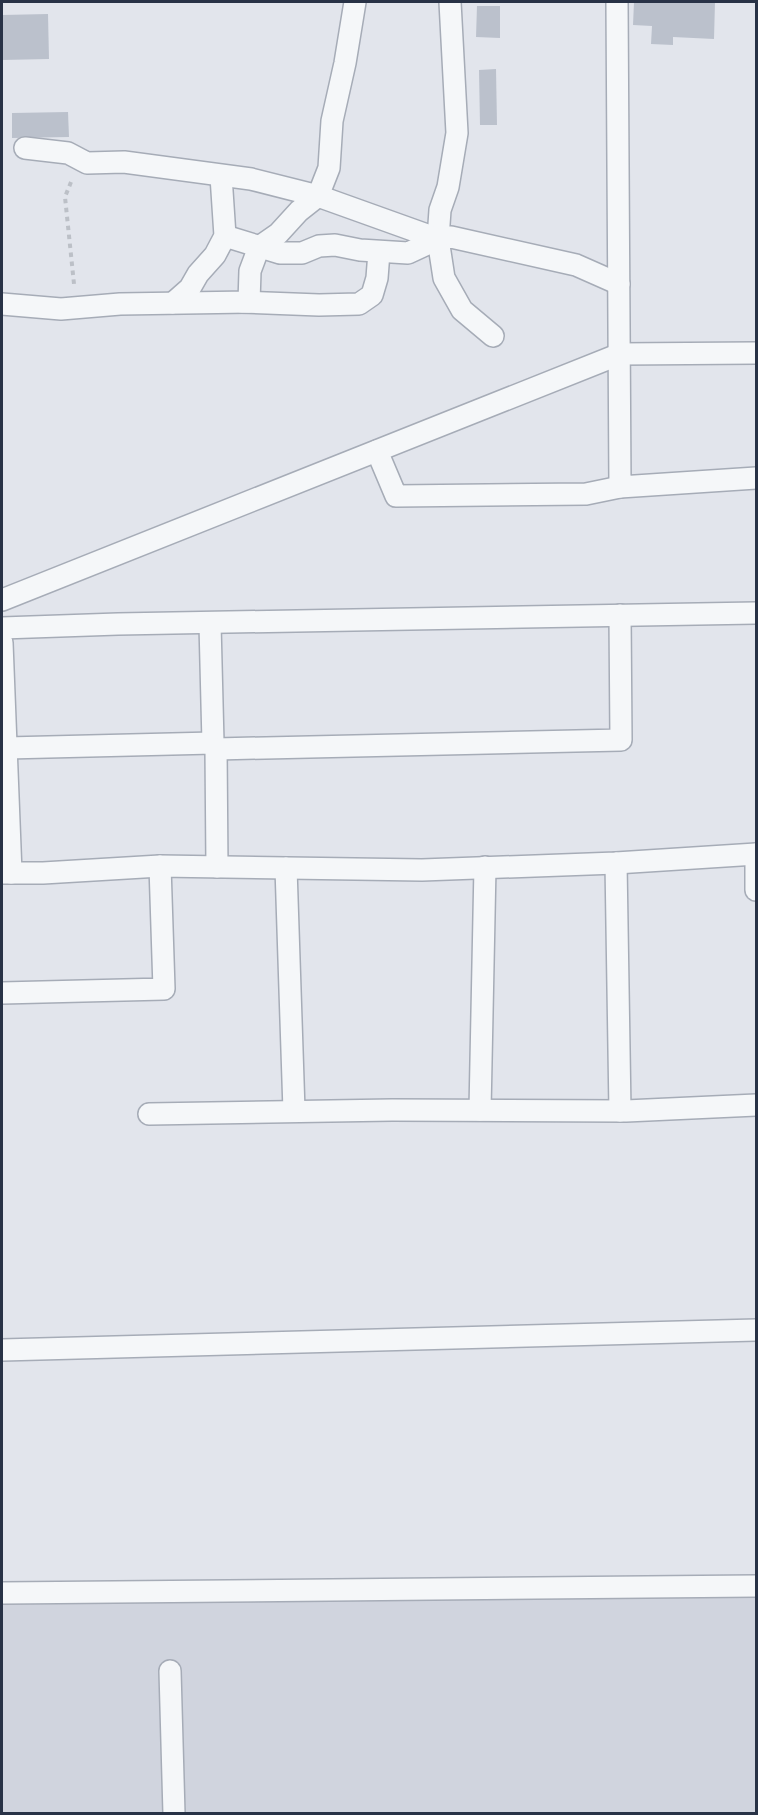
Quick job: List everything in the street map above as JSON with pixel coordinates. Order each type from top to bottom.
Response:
[{"type":"street","points":[[2,304],[62,309],[120,304],[249,302],[250,271],[259,247],[278,234],[299,211],[318,196],[330,168],[332,121],[355,2]]},
{"type":"street","points":[[450,2],[457,133],[448,187],[441,210],[438,239],[444,278],[462,310],[493,336]]},
{"type":"street","points":[[617,2],[620,488]]},
{"type":"street","points":[[25,148],[68,153],[87,163],[124,162],[251,179],[318,196],[438,239]]},
{"type":"street","points":[[173,303],[190,288],[198,274],[215,255],[225,236],[221,176]]},
{"type":"street","points":[[225,236],[280,253],[302,253],[320,246],[335,245],[408,254],[438,239],[451,237],[576,265],[619,284]]},
{"type":"street","points":[[242,302],[359,304],[372,295],[377,278],[379,252]]},
{"type":"street","points":[[2,600],[620,354],[756,353]]},
{"type":"street","points":[[377,451],[396,495],[586,494],[620,488],[756,478]]},
{"type":"street","points":[[2,628],[756,613]]},
{"type":"street","points":[[7,748],[621,740],[620,615]]},
{"type":"street","points":[[210,624],[217,867]]},
{"type":"street","points":[[2,643],[7,748],[6,873],[160,866],[422,870],[616,863],[756,854],[756,890]]},
{"type":"street","points":[[616,863],[620,1111]]},
{"type":"street","points":[[2,993],[164,989],[160,866]]},
{"type":"street","points":[[480,1110],[485,867]]},
{"type":"street","points":[[286,868],[294,1111]]},
{"type":"street","points":[[149,1114],[294,1111],[620,1111],[756,1105]]},
{"type":"street","points":[[2,1350],[756,1330]]},
{"type":"street","points":[[2,1593],[756,1586]]},
{"type":"street","points":[[170,1671],[174,1814]]},
{"type":"path","points":[[74,308],[74,280],[65,197],[72,179],[87,163]]},
{"type":"shaded area","points":[[756,1587],[756,1813],[2,1813],[2,1592]]},
{"type":"building","points":[[634,2],[715,2],[714,39],[673,37],[673,45],[651,44],[652,26],[633,25]]},
{"type":"building","points":[[477,6],[500,6],[500,38],[476,37]]},
{"type":"building","points":[[48,14],[49,59],[2,60],[2,15]]},
{"type":"building","points":[[496,69],[497,125],[480,125],[479,70]]},
{"type":"building","points":[[68,112],[69,137],[12,138],[12,113]]}]
